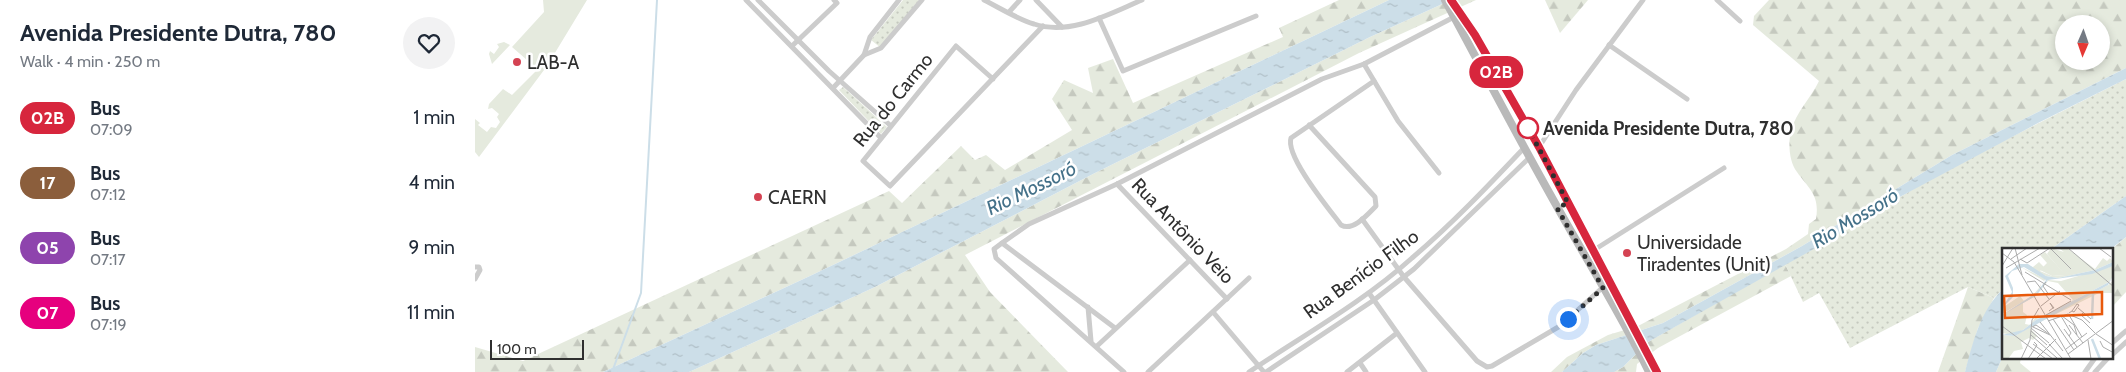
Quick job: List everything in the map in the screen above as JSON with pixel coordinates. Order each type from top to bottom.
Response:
[{"type":"main road","points":[[1445,0],[1475,35],[1539,147],[1594,250],[1627,322],[1646,358],[1657,372]]},
{"type":"main road","points":[[1451,0],[1456,14],[1529,158],[1603,288],[1627,322]]},
{"type":"main road","points":[[1557,208],[1568,203]]},
{"type":"main road","points":[[1646,358],[1649,372]]},
{"type":"street","points":[[746,0],[881,138]]},
{"type":"street","points":[[758,0],[839,81],[891,126]]},
{"type":"street","points":[[792,46],[837,3],[834,0]]},
{"type":"street","points":[[833,88],[864,54],[870,37],[899,0]]},
{"type":"street","points":[[864,54],[881,48],[922,0]]},
{"type":"street","points":[[985,0],[1043,26],[1062,27],[1099,18],[1142,0]]},
{"type":"street","points":[[1009,12],[1021,0]]},
{"type":"street","points":[[1036,0],[1062,27]]},
{"type":"street","points":[[1539,147],[1576,90],[1643,0]]},
{"type":"street","points":[[1717,0],[1741,21]]},
{"type":"street","points":[[1124,372],[996,258],[993,251],[1029,224],[1117,184],[1322,80],[1364,64],[1456,14]]},
{"type":"street","points":[[1099,18],[1123,71],[1256,16]]},
{"type":"street","name":"Rua do Carmo","points":[[993,79],[956,46],[863,161],[890,186],[993,79],[1043,26]]},
{"type":"street","points":[[1609,45],[1687,99]]},
{"type":"street","points":[[1364,64],[1398,121],[1439,173]]},
{"type":"street","points":[[1309,125],[1377,200],[1376,206],[1362,220],[1349,227],[1341,225],[1312,187],[1291,148],[1290,140],[1309,125],[1374,81]]},
{"type":"street","name":"Rua Benício Filho","points":[[1249,372],[1399,270],[1435,238],[1524,148]]},
{"type":"street","name":"Rua Benício Filho","points":[[1265,372],[1374,300],[1404,277],[1441,245],[1529,158]]},
{"type":"street","points":[[1594,250],[1724,168]]},
{"type":"street","name":"Rua Antônio Veio","points":[[1117,184],[1227,299]]},
{"type":"street","points":[[1485,188],[1492,195]]},
{"type":"street","points":[[1362,220],[1404,277],[1477,361],[1487,367],[1492,366],[1550,332],[1603,288]]},
{"type":"street","points":[[1435,238],[1441,245]]},
{"type":"street","points":[[1002,243],[1115,328]]},
{"type":"street","points":[[1097,346],[1190,260]]},
{"type":"street","points":[[475,267],[479,267],[480,270],[475,279]]},
{"type":"street","points":[[1148,372],[1249,278]]},
{"type":"street","points":[[1369,292],[1425,372]]},
{"type":"street","points":[[1088,307],[1091,342]]},
{"type":"street","name":"Rua Antônio Veio","points":[[1213,312],[1265,372]]},
{"type":"street","points":[[2113,342],[2126,331]]},
{"type":"street","points":[[1347,372],[1397,333]]},
{"type":"street","points":[[2113,354],[2126,342]]},
{"type":"street","points":[[2085,372],[2094,360]]},
{"type":"street","points":[[2095,372],[2106,360]]},
{"type":"street","points":[[1360,362],[1366,372]]},
{"type":"green space","points":[[543,0],[587,0],[547,66],[479,157],[475,152],[475,119],[480,123],[478,125],[487,132],[491,127],[496,128],[500,122],[497,117],[499,114],[492,108],[488,109],[489,104],[503,89],[512,95],[536,71],[535,67],[512,47],[544,12]]},
{"type":"green space","points":[[903,0],[919,0],[881,48],[871,40]]},
{"type":"green space","points":[[1339,0],[1389,0],[812,275],[603,372],[475,372],[475,347],[523,361],[889,191],[902,203],[961,146],[975,160],[986,155],[1005,170],[1072,130],[1052,99],[1064,80],[1093,93],[1088,68],[1113,59],[1133,103],[1283,37],[1279,28]]},
{"type":"green space","points":[[1451,0],[1476,0],[1359,53],[965,255],[990,292],[1068,372],[689,372],[875,287],[1093,174],[1370,37]]},
{"type":"green space","points":[[1545,0],[1588,0],[1560,33]]},
{"type":"green space","points":[[1769,0],[2126,0],[2126,68],[1952,155],[1802,246],[1663,323],[1596,345],[1583,353],[1562,372],[1551,372],[1567,357],[1608,335],[1638,326],[1786,249],[1808,234],[1809,224],[1816,219],[1815,198],[1794,168],[1790,152],[1790,141],[1793,124],[1819,81],[1753,25],[1754,16]]},
{"type":"green space","points":[[504,42],[510,45],[492,64],[490,51],[494,54],[499,47],[497,44]]},
{"type":"green space","points":[[2126,79],[2126,196],[2052,248],[2002,248],[2002,290],[1994,298],[1968,287],[1850,348],[1819,293],[1803,302],[1785,264],[1948,169]]},
{"type":"green space","points":[[843,87],[887,127],[881,134],[839,90]]},
{"type":"green space","points":[[2126,237],[2126,292],[2113,306],[2113,248]]},
{"type":"green space","points":[[1785,264],[1791,276],[1658,348],[1637,364],[1636,372],[1614,372],[1623,367],[1648,342]]},
{"type":"green space","points":[[1968,287],[1994,298],[1978,328],[1965,372],[1938,372]]},
{"type":"green space","points":[[2002,358],[2002,360],[2021,360],[2020,363],[2031,372],[1996,372]]},
{"type":"water","name":"Rio Mossoró","points":[[1389,0],[1451,0],[1370,37],[1093,174],[875,287],[689,372],[603,372],[812,275]]},
{"type":"water","name":"Rio Mossoró","points":[[2126,68],[2126,79],[2038,123],[1896,199],[1821,245],[1648,342],[1623,367],[1614,372],[1562,372],[1583,353],[1596,345],[1663,323],[1802,246],[1952,155]]},
{"type":"water","points":[[2126,196],[2126,237],[2112,248],[2052,248]]},
{"type":"water","points":[[2002,290],[2002,358],[1996,372],[1965,372],[1978,328],[1988,307]]},
{"type":"waterway","points":[[612,372],[641,293],[657,0]]},
{"type":"bus line","name":"02B","points":[[1451,0],[1459,15],[1475,35],[1539,147],[1657,372]]},
{"type":"place","name":"LAB-A","points":[[517,62]]},
{"type":"place","name":"Avenida Presidente Dutra, 780","points":[[1528,128]]},
{"type":"place","name":"CAERN","points":[[758,197]]},
{"type":"place","name":"Universidade Tiradentes (Unit)","points":[[1627,253]]},
{"type":"route","points":[[1528,128],[1568,203],[1557,208],[1603,288],[1568,319]]}]
